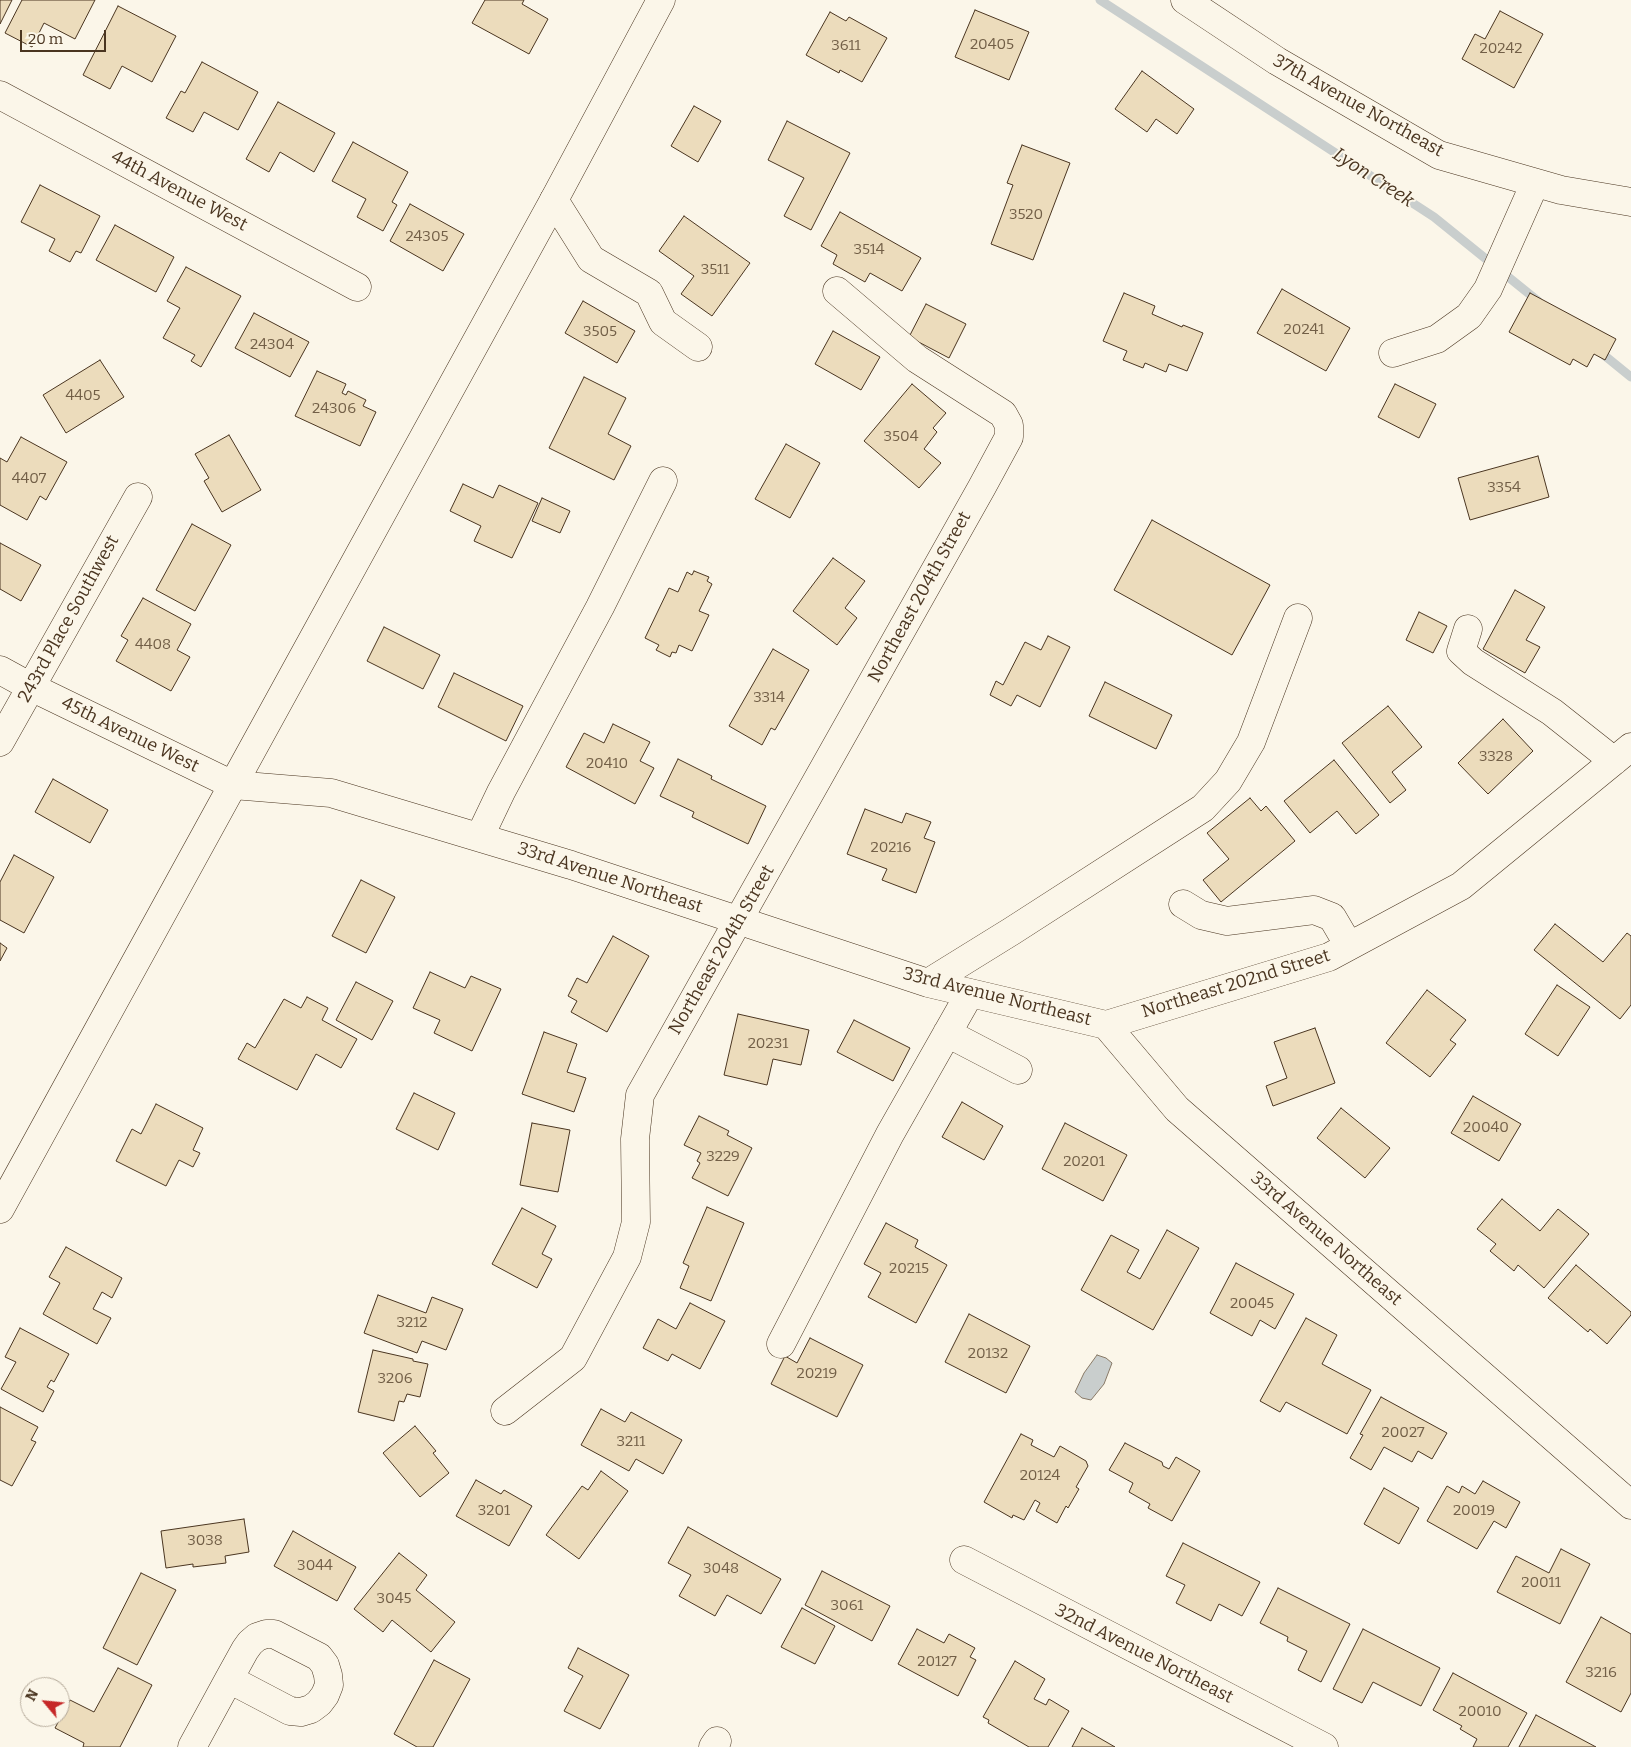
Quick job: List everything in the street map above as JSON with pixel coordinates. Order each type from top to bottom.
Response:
[{"type":"street","points":[[0,1209],[662,0]]},
{"type":"street","name":"37th Avenue Northeast","points":[[1185,0],[1277,61],[1439,154],[1561,190],[1631,202]]},
{"type":"street","name":"44th Avenue West","points":[[0,95],[357,287]]},
{"type":"street","points":[[1393,353],[1437,340],[1469,316],[1488,289],[1535,183]]},
{"type":"street","points":[[554,200],[590,259],[649,293],[663,322],[698,347]]},
{"type":"street","name":"Northeast 204th Street","points":[[505,1411],[573,1358],[627,1257],[636,1222],[635,1139],[640,1095],[1009,437],[1009,425],[1003,414],[917,359],[837,291]]},
{"type":"street","points":[[480,836],[501,792],[600,607],[663,480]]},
{"type":"street","name":"243rd Place Southwest","points":[[0,742],[138,497]]},
{"type":"street","points":[[928,983],[1012,932],[1203,808],[1228,781],[1251,742],[1298,618]]},
{"type":"street","points":[[1468,629],[1461,651],[1473,662],[1622,754]]},
{"type":"street","name":"45th Avenue West","points":[[0,670],[233,786]]},
{"type":"street","name":"Northeast 202nd Street","points":[[1106,1025],[1328,957],[1349,946],[1461,886],[1622,754]]},
{"type":"street","name":"33rd Avenue Northeast","points":[[233,786],[331,793],[480,836],[740,919],[928,983],[1106,1025],[1177,1109],[1631,1505]]},
{"type":"street","points":[[1183,904],[1202,915],[1227,920],[1314,910],[1332,917],[1349,946]]},
{"type":"street","points":[[781,1344],[890,1134],[970,993]]},
{"type":"street","points":[[947,1034],[1018,1070]]},
{"type":"street","name":"32nd Avenue Northeast","points":[[964,1560],[1324,1747]]},
{"type":"street","points":[[192,1747],[229,1679]]},
{"type":"shaded area","points":[[1097,1355],[1106,1358],[1112,1363],[1104,1384],[1091,1400],[1082,1398],[1075,1392],[1084,1373]]},
{"type":"building","points":[[0,0],[12,0],[0,24]]},
{"type":"building","points":[[22,0],[95,0],[75,39],[44,23],[32,47],[5,33]]},
{"type":"building","points":[[485,0],[524,0],[522,4],[548,19],[529,54],[472,23]]},
{"type":"building","points":[[118,6],[176,36],[152,82],[122,66],[110,89],[83,75]]},
{"type":"building","points":[[975,10],[1029,32],[1009,80],[955,57]]},
{"type":"building","points":[[1500,11],[1543,34],[1514,88],[1462,59],[1475,34],[1485,39]]},
{"type":"building","points":[[830,12],[846,21],[849,17],[887,38],[862,82],[840,70],[839,73],[806,55]]},
{"type":"building","points":[[202,62],[258,92],[238,130],[204,112],[193,132],[166,118],[181,91],[185,93]]},
{"type":"building","points":[[1142,71],[1194,109],[1177,134],[1156,119],[1147,132],[1115,109]]},
{"type":"building","points":[[278,102],[335,133],[314,172],[280,152],[269,172],[246,159]]},
{"type":"building","points":[[694,106],[721,121],[698,162],[671,146]]},
{"type":"building","points":[[787,121],[850,153],[811,230],[784,216],[804,178],[768,160]]},
{"type":"building","points":[[353,142],[408,172],[392,202],[397,205],[383,231],[357,217],[366,199],[332,181]]},
{"type":"building","points":[[1022,145],[1070,163],[1033,260],[991,244],[1013,185],[1007,183]]},
{"type":"building","points":[[40,185],[100,216],[81,253],[76,251],[70,262],[49,251],[55,239],[21,222]]},
{"type":"building","points":[[410,204],[464,234],[443,271],[390,241]]},
{"type":"building","points":[[840,212],[921,258],[902,291],[870,273],[865,282],[833,264],[837,255],[821,246]]},
{"type":"building","points":[[684,216],[750,263],[712,316],[681,294],[694,276],[659,251]]},
{"type":"building","points":[[115,225],[174,257],[156,292],[96,260]]},
{"type":"building","points":[[186,267],[241,296],[201,367],[191,361],[195,355],[163,338],[180,308],[167,301]]},
{"type":"building","points":[[1282,289],[1350,328],[1326,371],[1257,333]]},
{"type":"building","points":[[1124,293],[1155,306],[1152,314],[1182,327],[1183,325],[1203,333],[1187,371],[1169,364],[1166,372],[1145,363],[1143,368],[1123,360],[1127,351],[1103,341]]},
{"type":"building","points":[[1530,293],[1616,339],[1605,360],[1594,354],[1587,367],[1573,359],[1570,365],[1509,332]]},
{"type":"building","points":[[583,301],[635,331],[617,363],[565,333]]},
{"type":"building","points":[[926,304],[966,324],[949,358],[909,337]]},
{"type":"building","points":[[254,313],[309,342],[290,377],[235,348]]},
{"type":"building","points":[[833,331],[880,357],[861,390],[815,364]]},
{"type":"building","points":[[100,360],[124,397],[66,433],[43,395]]},
{"type":"building","points":[[317,371],[346,384],[342,393],[346,395],[348,391],[366,400],[363,406],[376,412],[360,446],[295,416]]},
{"type":"building","points":[[584,377],[626,398],[608,434],[631,446],[614,480],[549,448]]},
{"type":"building","points":[[912,384],[946,413],[933,428],[937,432],[924,449],[941,463],[919,488],[864,441]]},
{"type":"building","points":[[1395,384],[1436,404],[1419,438],[1378,417]]},
{"type":"building","points":[[229,435],[261,490],[222,512],[204,481],[209,478],[195,454]]},
{"type":"building","points":[[21,437],[67,462],[46,500],[40,496],[27,520],[0,505],[0,458],[7,462]]},
{"type":"building","points":[[786,444],[820,463],[790,518],[755,499]]},
{"type":"building","points":[[1538,456],[1549,497],[1470,520],[1458,478]]},
{"type":"building","points":[[463,484],[493,498],[499,485],[538,503],[512,558],[474,541],[481,526],[450,511]]},
{"type":"building","points":[[542,498],[570,511],[560,533],[532,521]]},
{"type":"building","points":[[1152,520],[1270,585],[1232,655],[1114,590]]},
{"type":"building","points":[[192,524],[231,545],[195,611],[156,590]]},
{"type":"building","points":[[0,543],[41,565],[21,601],[0,589]]},
{"type":"building","points":[[833,558],[865,581],[845,608],[857,618],[837,645],[793,611]]},
{"type":"building","points":[[694,571],[709,577],[707,581],[712,584],[699,611],[709,615],[692,651],[679,645],[676,653],[672,652],[670,657],[656,650],[659,645],[645,638],[669,588],[678,592],[687,572],[692,575]]},
{"type":"building","points":[[1515,590],[1545,607],[1526,640],[1540,647],[1525,673],[1483,649]]},
{"type":"building","points":[[143,598],[191,624],[177,650],[190,657],[171,691],[116,661],[128,640],[121,636]]},
{"type":"building","points":[[1419,612],[1447,626],[1433,653],[1406,640]]},
{"type":"building","points":[[384,627],[440,655],[423,689],[367,661]]},
{"type":"building","points":[[1048,636],[1070,647],[1040,707],[1017,695],[1011,706],[990,695],[996,681],[1003,685],[1025,642],[1041,650]]},
{"type":"building","points":[[773,649],[809,670],[775,730],[771,728],[762,745],[729,726]]},
{"type":"building","points":[[454,673],[523,706],[506,741],[438,707]]},
{"type":"building","points":[[1105,682],[1172,715],[1156,749],[1089,716]]},
{"type":"building","points":[[1388,706],[1422,747],[1392,772],[1406,790],[1390,803],[1342,743]]},
{"type":"building","points":[[1503,719],[1533,751],[1488,794],[1458,763]]},
{"type":"building","points":[[613,724],[650,742],[640,761],[654,768],[635,804],[566,767],[584,733],[604,743]]},
{"type":"building","points":[[678,759],[712,776],[711,779],[766,806],[748,844],[692,817],[694,812],[660,796]]},
{"type":"building","points":[[1334,760],[1379,815],[1356,834],[1337,811],[1310,833],[1284,801]]},
{"type":"building","points":[[53,779],[108,810],[90,843],[35,812]]},
{"type":"building","points":[[1250,798],[1261,811],[1266,806],[1295,841],[1221,902],[1203,880],[1229,859],[1207,833]]},
{"type":"building","points":[[865,809],[902,823],[906,813],[931,822],[924,838],[935,842],[916,893],[882,880],[887,869],[847,854]]},
{"type":"building","points":[[14,855],[54,877],[24,933],[0,920],[0,882]]},
{"type":"building","points":[[361,880],[395,897],[366,953],[332,936]]},
{"type":"building","points":[[1555,924],[1603,962],[1627,933],[1631,936],[1631,1005],[1620,1019],[1534,950]]},
{"type":"building","points":[[613,936],[649,956],[607,1032],[571,1012],[577,1001],[568,996],[577,978],[587,983]]},
{"type":"building","points":[[0,943],[7,948],[0,961]]},
{"type":"building","points":[[430,972],[465,988],[471,976],[501,989],[472,1051],[434,1033],[440,1020],[413,1008]]},
{"type":"building","points":[[356,982],[393,1001],[372,1040],[336,1020]]},
{"type":"building","points":[[1557,985],[1590,1007],[1558,1056],[1525,1034]]},
{"type":"building","points":[[1427,990],[1466,1020],[1450,1040],[1456,1044],[1430,1077],[1386,1043]]},
{"type":"building","points":[[307,997],[328,1008],[322,1020],[357,1039],[341,1068],[316,1054],[297,1090],[238,1059],[247,1043],[255,1048],[284,999],[301,1008]]},
{"type":"building","points":[[738,1014],[809,1030],[801,1065],[773,1059],[767,1085],[724,1075]]},
{"type":"building","points":[[854,1020],[910,1048],[893,1081],[837,1052]]},
{"type":"building","points":[[1315,1028],[1335,1083],[1273,1106],[1266,1086],[1287,1078],[1274,1042]]},
{"type":"building","points":[[544,1032],[577,1044],[567,1072],[586,1078],[574,1112],[522,1094]]},
{"type":"building","points":[[414,1093],[455,1113],[438,1150],[396,1129]]},
{"type":"building","points":[[1473,1096],[1521,1124],[1499,1161],[1451,1133]]},
{"type":"building","points":[[962,1102],[1003,1126],[984,1160],[942,1137]]},
{"type":"building","points":[[156,1104],[203,1128],[193,1150],[200,1153],[193,1167],[179,1160],[166,1186],[116,1161],[132,1129],[141,1134]]},
{"type":"building","points":[[1341,1108],[1390,1148],[1365,1178],[1317,1138]]},
{"type":"building","points":[[699,1116],[729,1131],[727,1135],[752,1148],[728,1196],[692,1178],[700,1163],[697,1161],[701,1153],[684,1145]]},
{"type":"building","points":[[532,1123],[570,1130],[558,1192],[520,1185]]},
{"type":"building","points":[[1065,1123],[1127,1155],[1103,1201],[1042,1169]]},
{"type":"building","points":[[1502,1199],[1540,1231],[1558,1209],[1589,1234],[1544,1288],[1518,1265],[1514,1271],[1490,1251],[1496,1244],[1477,1229]]},
{"type":"building","points":[[707,1207],[744,1223],[711,1301],[680,1288],[689,1266],[683,1263]]},
{"type":"building","points":[[522,1208],[556,1226],[542,1254],[552,1259],[537,1288],[492,1264]]},
{"type":"building","points":[[886,1223],[918,1240],[915,1247],[947,1265],[916,1323],[868,1297],[881,1273],[864,1264]]},
{"type":"building","points":[[1167,1230],[1199,1248],[1153,1330],[1081,1290],[1111,1235],[1139,1250],[1127,1272],[1140,1279]]},
{"type":"building","points":[[66,1247],[122,1278],[112,1298],[102,1292],[93,1309],[111,1318],[97,1344],[43,1314],[60,1283],[49,1277]]},
{"type":"building","points":[[1236,1263],[1294,1294],[1275,1329],[1260,1320],[1252,1336],[1210,1313]]},
{"type":"building","points":[[1576,1265],[1631,1312],[1631,1315],[1607,1344],[1590,1329],[1588,1332],[1548,1298]]},
{"type":"building","points":[[378,1295],[426,1313],[432,1297],[463,1309],[446,1350],[422,1341],[417,1353],[364,1333]]},
{"type":"building","points":[[690,1303],[725,1321],[700,1369],[672,1354],[668,1361],[643,1348],[658,1319],[676,1329]]},
{"type":"building","points":[[969,1314],[1030,1346],[1006,1393],[945,1362]]},
{"type":"building","points":[[1306,1318],[1337,1335],[1322,1364],[1371,1390],[1347,1434],[1286,1402],[1280,1412],[1260,1401]]},
{"type":"building","points":[[20,1328],[69,1354],[54,1382],[51,1380],[47,1387],[54,1391],[43,1412],[1,1389],[16,1362],[5,1357]]},
{"type":"building","points":[[810,1338],[863,1365],[837,1417],[771,1384],[785,1356],[797,1363]]},
{"type":"building","points":[[373,1350],[428,1364],[420,1397],[407,1394],[404,1402],[399,1401],[394,1421],[358,1412]]},
{"type":"building","points":[[1381,1397],[1447,1433],[1432,1459],[1418,1451],[1412,1462],[1384,1447],[1371,1470],[1350,1458],[1363,1435],[1360,1434]]},
{"type":"building","points":[[0,1407],[38,1427],[31,1440],[36,1442],[12,1486],[0,1480]]},
{"type":"building","points":[[601,1409],[625,1422],[631,1412],[682,1440],[663,1474],[636,1459],[629,1471],[581,1445]]},
{"type":"building","points":[[415,1426],[436,1451],[433,1453],[449,1473],[420,1497],[383,1453]]},
{"type":"building","points":[[1021,1434],[1033,1440],[1031,1445],[1054,1457],[1060,1446],[1086,1461],[1088,1466],[1076,1487],[1079,1489],[1068,1508],[1066,1506],[1057,1523],[1036,1511],[1040,1503],[1035,1500],[1024,1520],[1013,1515],[1012,1518],[984,1502]]},
{"type":"building","points":[[1125,1443],[1162,1462],[1163,1466],[1169,1469],[1176,1457],[1200,1471],[1172,1521],[1148,1508],[1150,1504],[1129,1492],[1133,1483],[1109,1470]]},
{"type":"building","points":[[601,1471],[628,1491],[579,1559],[546,1535],[582,1486],[588,1490]]},
{"type":"building","points":[[476,1480],[501,1494],[504,1490],[532,1506],[509,1546],[456,1516]]},
{"type":"building","points":[[1483,1481],[1520,1502],[1506,1528],[1494,1521],[1477,1549],[1427,1521],[1447,1486],[1459,1493],[1462,1486],[1475,1494]]},
{"type":"building","points":[[1384,1488],[1419,1508],[1399,1544],[1364,1524]]},
{"type":"building","points":[[244,1519],[249,1552],[225,1556],[226,1563],[193,1567],[193,1564],[166,1568],[161,1531]]},
{"type":"building","points":[[688,1527],[781,1579],[761,1614],[727,1595],[715,1616],[679,1596],[691,1575],[668,1563]]},
{"type":"building","points":[[293,1531],[356,1567],[337,1601],[274,1566]]},
{"type":"building","points":[[1183,1543],[1260,1582],[1242,1616],[1219,1604],[1211,1621],[1176,1603],[1185,1585],[1166,1576]]},
{"type":"building","points":[[1561,1549],[1590,1564],[1560,1624],[1497,1592],[1516,1556],[1549,1573]]},
{"type":"building","points":[[399,1553],[427,1575],[416,1590],[455,1622],[431,1652],[392,1620],[383,1632],[354,1609]]},
{"type":"building","points":[[822,1571],[890,1606],[872,1641],[805,1605]]},
{"type":"building","points":[[141,1573],[176,1590],[137,1665],[103,1648]]},
{"type":"building","points":[[1278,1588],[1350,1624],[1321,1682],[1298,1670],[1307,1651],[1287,1641],[1288,1637],[1260,1623]]},
{"type":"building","points":[[802,1608],[835,1626],[815,1664],[781,1647]]},
{"type":"building","points":[[1601,1617],[1631,1634],[1631,1693],[1621,1712],[1566,1682]]},
{"type":"building","points":[[917,1629],[944,1643],[949,1634],[975,1648],[970,1657],[976,1660],[958,1696],[898,1664]]},
{"type":"building","points":[[1363,1629],[1440,1668],[1421,1706],[1373,1682],[1362,1703],[1333,1689]]},
{"type":"building","points":[[578,1648],[629,1675],[600,1729],[564,1711],[583,1676],[568,1668]]},
{"type":"building","points":[[434,1660],[470,1679],[433,1747],[417,1747],[394,1734]]},
{"type":"building","points":[[1015,1661],[1045,1679],[1034,1699],[1046,1705],[1049,1699],[1069,1711],[1048,1747],[1029,1747],[988,1723],[989,1720],[983,1717]]},
{"type":"building","points":[[118,1668],[152,1685],[120,1747],[83,1747],[84,1743],[55,1728],[70,1727],[70,1700],[94,1712]]},
{"type":"building","points":[[1453,1673],[1527,1713],[1508,1747],[1473,1747],[1477,1739],[1460,1729],[1462,1726],[1433,1710]]},
{"type":"building","points":[[1536,1715],[1596,1747],[1519,1747]]},
{"type":"building","points":[[1082,1728],[1115,1747],[1072,1747]]},
{"type":"waterway","name":"Lyon Creek","points":[[1100,0],[1434,217],[1538,301]]},
{"type":"waterway","name":"Lyon Creek","points":[[1599,351],[1631,377]]}]
